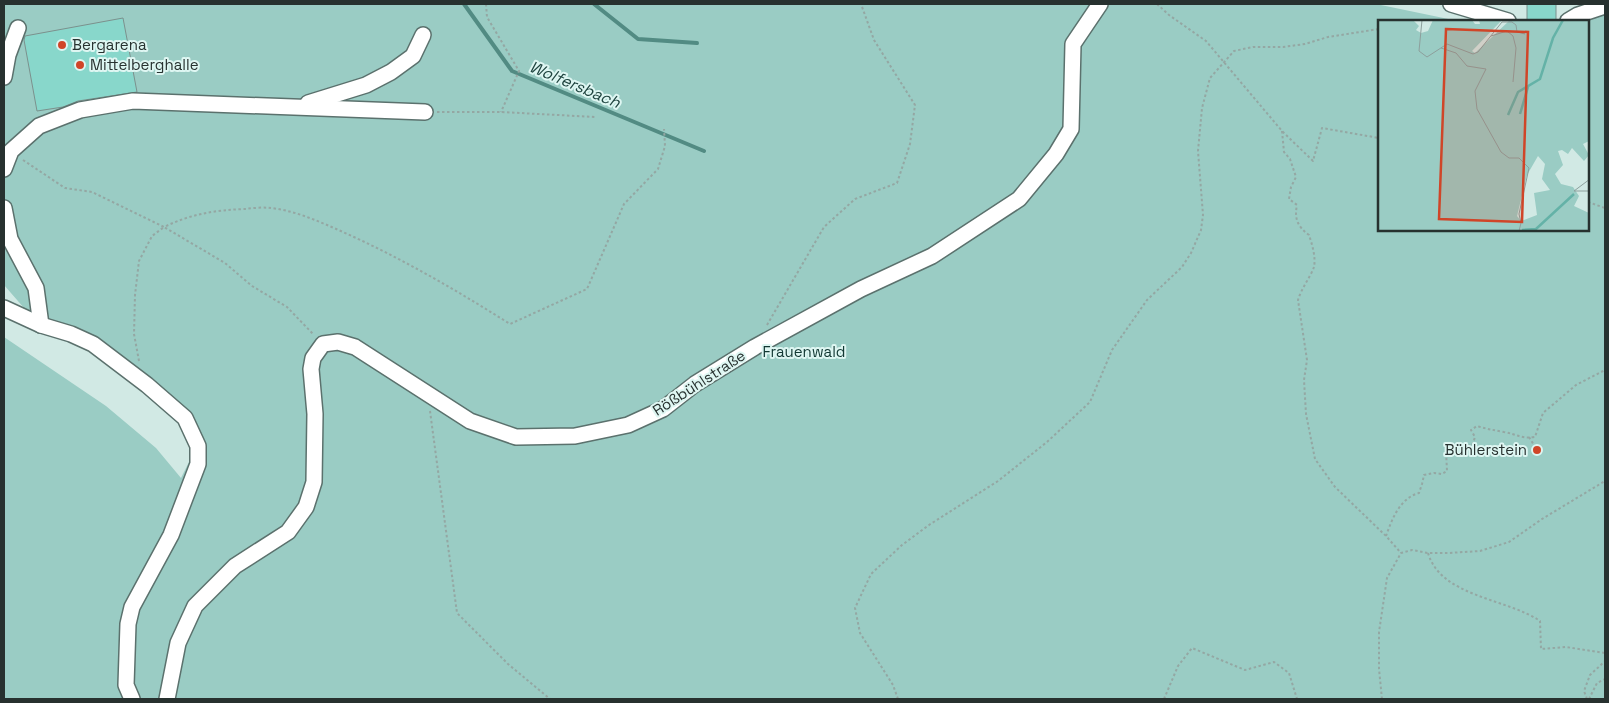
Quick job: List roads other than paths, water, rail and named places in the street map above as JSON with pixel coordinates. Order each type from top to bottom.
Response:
[{"type":"street","name":"Rößbühlstraße","points":[[166,699],[178,643],[195,606],[236,566],[288,532],[306,507],[314,482],[315,414],[310,369],[313,358],[323,344],[338,342],[355,347],[428,396],[470,421],[516,437],[575,436],[628,425],[663,409],[695,384],[754,347],[861,289],[932,256],[1019,199],[1056,154],[1071,129],[1073,44],[1100,4]]},
{"type":"street","points":[[1451,4],[1505,20]]},
{"type":"street","points":[[1570,20],[1578,15],[1605,6]]},
{"type":"street","points":[[4,77],[8,55],[18,28]]},
{"type":"street","points":[[297,106],[366,84],[391,72],[413,56],[423,35]]},
{"type":"street","points":[[4,169],[11,151],[39,126],[80,110],[133,101],[424,112]]},
{"type":"street","points":[[4,208],[10,239],[36,288],[41,325]]},
{"type":"street","points":[[4,308],[41,325],[71,334],[93,344],[147,385],[185,418],[198,446],[198,464],[171,535],[132,607],[128,624],[126,685],[132,699]]},
{"type":"waterway","name":"Wolfersbach","points":[[464,4],[512,71],[704,151]]},
{"type":"waterway","points":[[594,4],[638,39],[697,43]]},
{"type":"place","name":"Bergarena","points":[[62,45]]},
{"type":"place","name":"Mittelberghalle","points":[[80,65]]},
{"type":"place","name":"Bühlerstein","points":[[1537,450]]},
{"type":"park label","name":"Frauenwald","points":[[804,352]]}]
